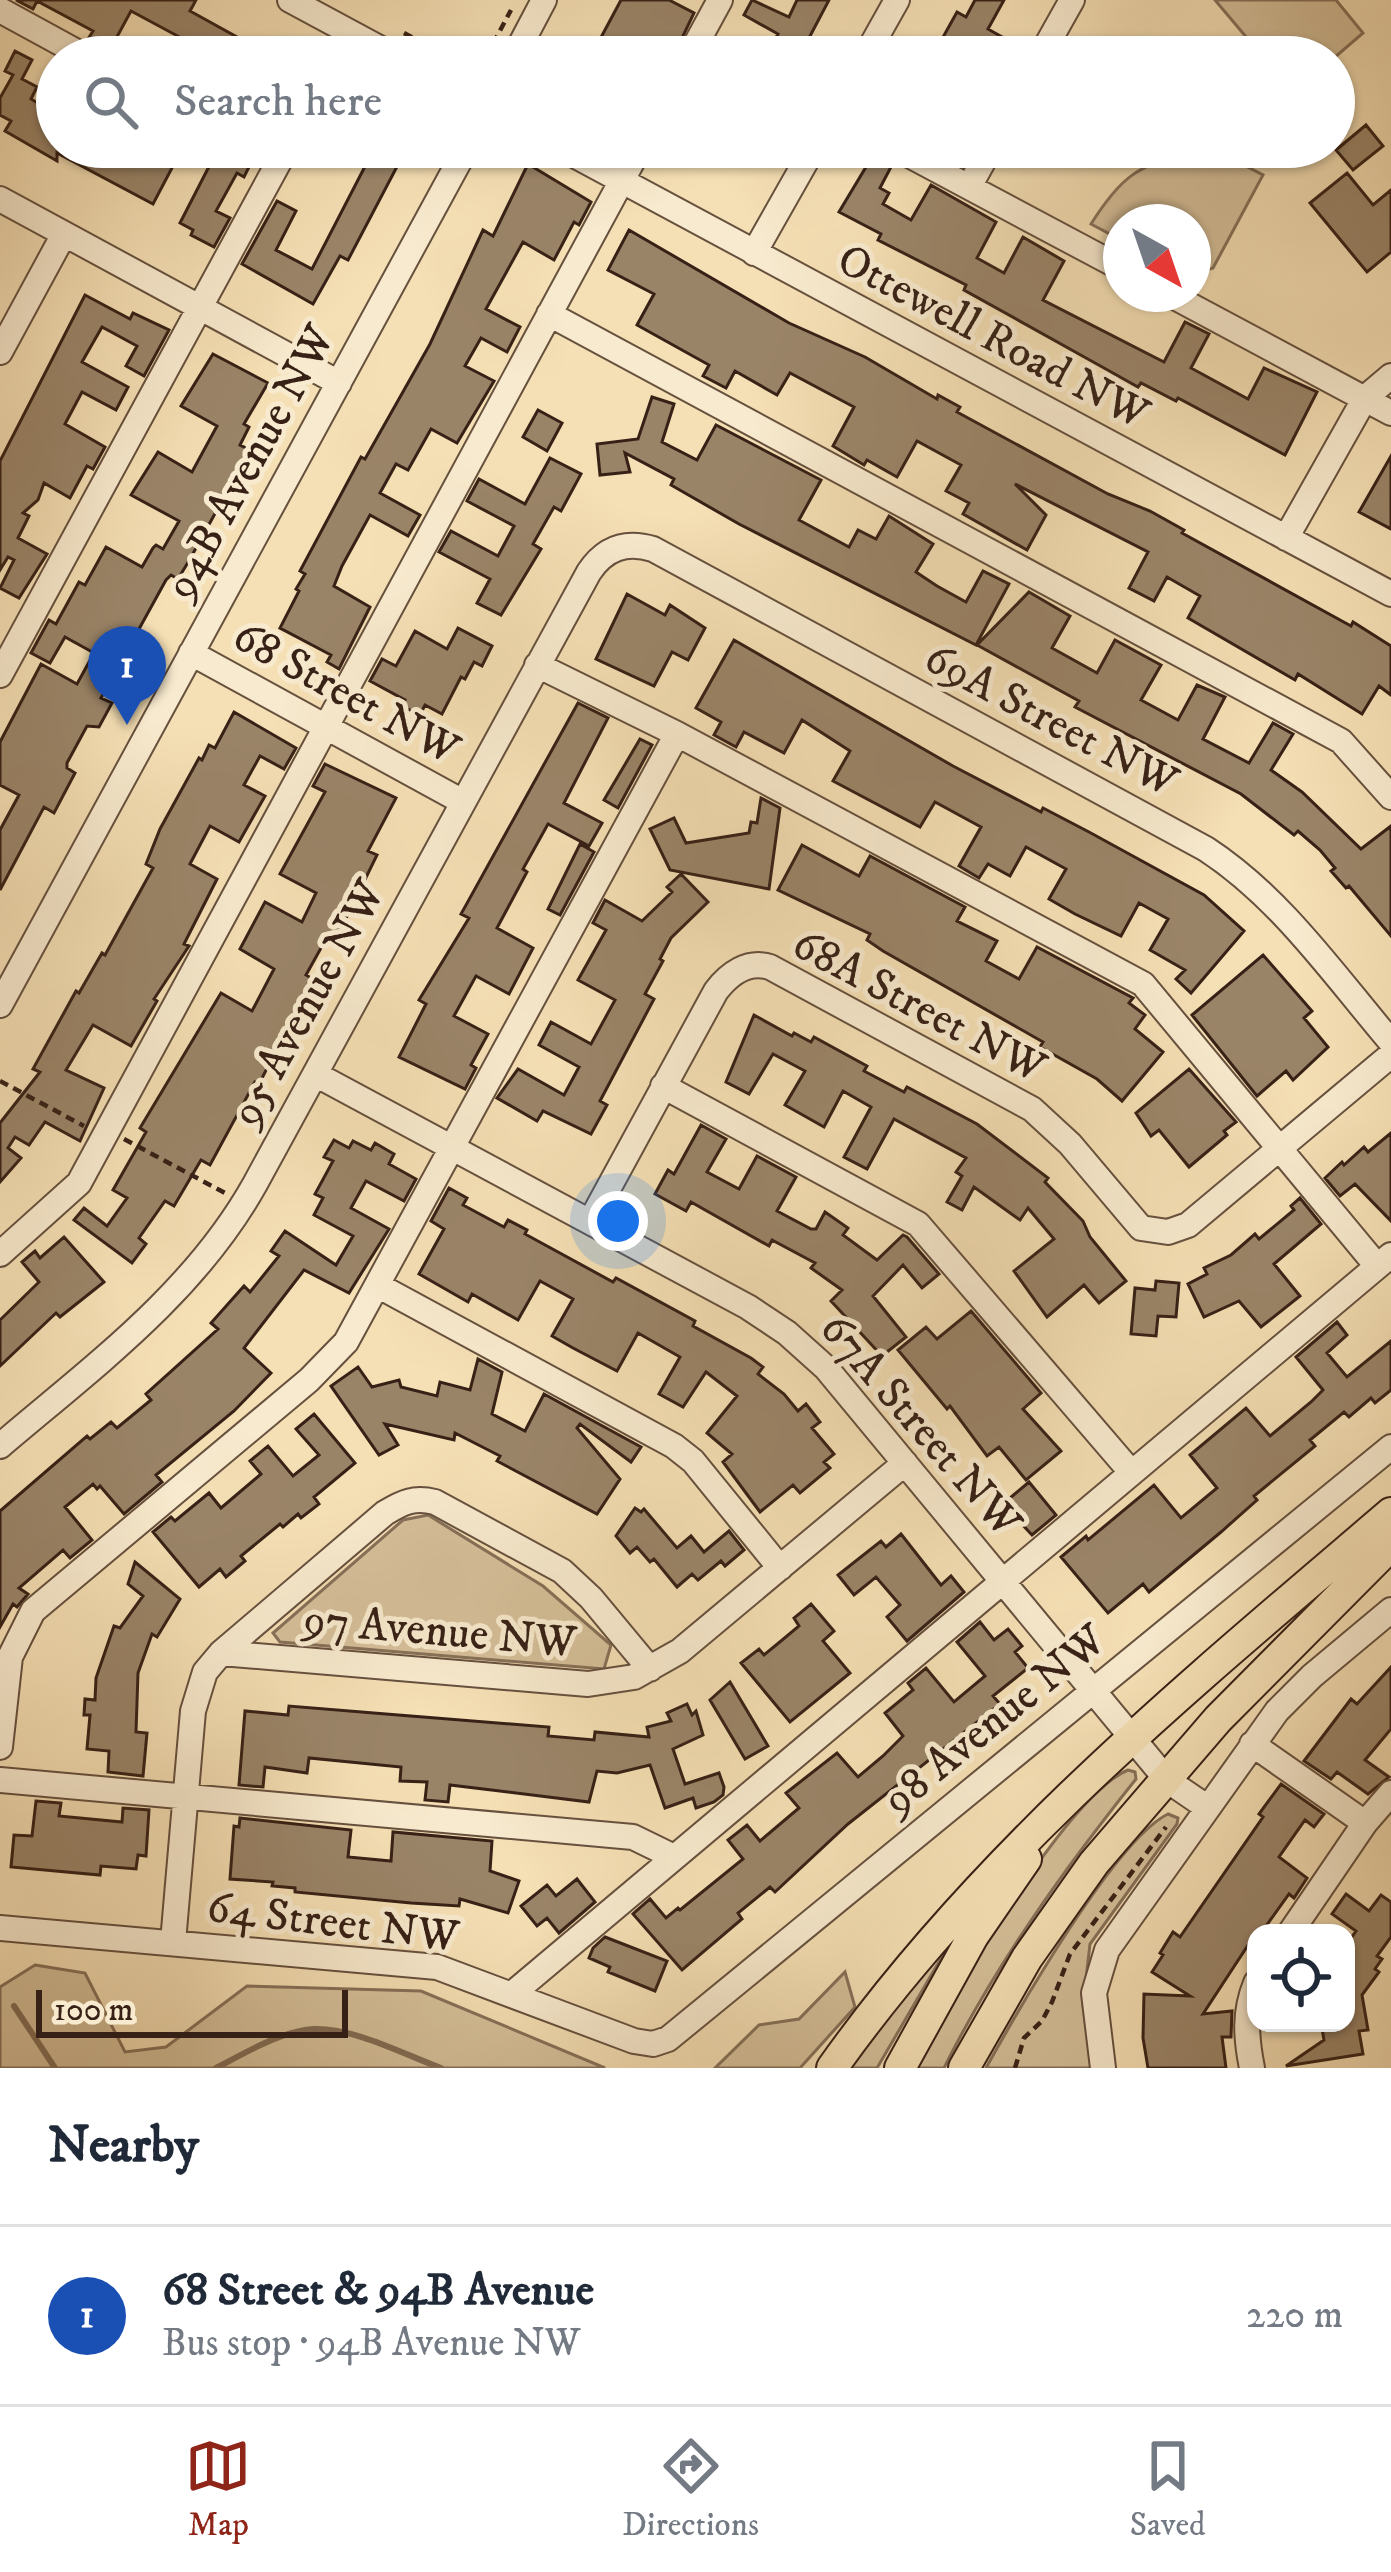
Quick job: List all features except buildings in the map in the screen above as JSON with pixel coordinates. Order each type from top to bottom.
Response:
[{"type":"main road","points":[[832,2068],[907,1967],[971,1893],[1132,1736],[1391,1513]]},
{"type":"main road","points":[[964,2068],[1027,1958],[1094,1863],[1280,1653],[1391,1545]]},
{"type":"main road","points":[[900,2068],[973,1936],[1033,1849],[1132,1736]]},
{"type":"street","points":[[290,0],[357,36]]},
{"type":"street","points":[[525,36],[544,0]]},
{"type":"street","points":[[700,36],[720,0]]},
{"type":"street","points":[[877,36],[898,0]]},
{"type":"street","points":[[1052,36],[1072,0]]},
{"type":"street","points":[[0,10],[48,36]]},
{"type":"street","points":[[0,675],[274,168]]},
{"type":"street","name":"94B Avenue NW","points":[[0,1005],[455,168]]},
{"type":"street","name":"Ottewell Road NW","points":[[596,168],[1391,595]]},
{"type":"street","points":[[0,1254],[80,1184],[629,168]]},
{"type":"street","points":[[754,254],[802,168]]},
{"type":"street","points":[[933,168],[1103,258]]},
{"type":"street","points":[[969,187],[979,168]]},
{"type":"street","points":[[0,199],[339,383]]},
{"type":"street","points":[[0,352],[64,234]]},
{"type":"street","points":[[1203,312],[1391,413]]},
{"type":"street","points":[[550,314],[1341,741],[1391,797]]},
{"type":"street","points":[[1286,538],[1365,398],[1391,376]]},
{"type":"street","name":"95 Avenue NW","points":[[0,1446],[148,1319],[201,1264],[244,1204],[589,572],[619,546]]},
{"type":"street","name":"69A Street NW","points":[[619,546],[653,549],[1217,856],[1279,910],[1391,1042]]},
{"type":"street","name":"68 Street NW","points":[[191,653],[463,802]]},
{"type":"street","points":[[512,1994],[1384,1260],[1278,1149],[1143,984],[677,734],[536,665]]},
{"type":"street","points":[[0,1747],[10,1657],[33,1611],[323,1368],[346,1342],[677,734]]},
{"type":"street","name":"68A Street NW","points":[[663,1086],[716,991],[738,970],[760,964],[1032,1109],[1070,1144],[1134,1221],[1157,1233],[1188,1225],[1278,1149]]},
{"type":"street","points":[[1278,1149],[1391,1055]]},
{"type":"street","name":"67A Street NW","points":[[315,1074],[748,1307],[787,1333],[826,1368],[1167,1780],[1208,1808]]},
{"type":"street","points":[[590,1222],[663,1086],[918,1224],[1131,1472]]},
{"type":"street","points":[[377,1286],[674,1446],[693,1461],[780,1568]]},
{"type":"street","name":"98 Avenue NW","points":[[644,2044],[683,2031],[1391,1447]]},
{"type":"street","name":"97 Avenue NW","points":[[221,1653],[588,1684],[620,1681],[680,1651],[905,1463]]},
{"type":"street","name":"97 Avenue NW","points":[[172,1942],[196,1696],[205,1672],[221,1653],[385,1513],[409,1500],[436,1502],[562,1571],[591,1598],[650,1670]]},
{"type":"street","points":[[1103,2068],[1094,1993],[1107,1950],[1252,1744],[1299,1687],[1391,1610]]},
{"type":"street","points":[[1252,1744],[1365,1823]]},
{"type":"street","points":[[0,1780],[633,1837],[672,1856]]},
{"type":"street","points":[[1296,1924],[1391,1793]]},
{"type":"street","name":"64 Street NW","points":[[0,1928],[420,1964],[453,1971],[644,2044]]},
{"type":"street","points":[[1247,2032],[1252,2068]]},
{"type":"path","points":[[497,36],[517,0]]},
{"type":"path","points":[[0,1081],[100,1134]]},
{"type":"path","points":[[116,1134],[230,1196]]},
{"type":"shaded area","points":[[1215,0],[1336,0],[1363,33],[1355,40],[1355,36],[1245,36]]},
{"type":"shaded area","points":[[1143,168],[1249,168],[1263,175],[1211,269],[1211,204],[1105,204]]},
{"type":"shaded area","points":[[1103,207],[1103,230],[1091,224]]},
{"type":"shaded area","points":[[428,1515],[543,1586],[611,1645],[604,1669],[280,1642],[273,1633],[403,1520]]},
{"type":"shaded area","points":[[1128,1770],[1135,1772],[1136,1779],[1032,1918],[944,2068],[913,2068],[979,1952],[1041,1859],[1102,1788]]},
{"type":"shaded area","points":[[1168,1814],[1178,1818],[1177,1824],[1090,1944],[1083,2005],[1092,2068],[986,2068],[1095,1891],[1146,1830]]},
{"type":"shaded area","points":[[957,1931],[877,2068],[847,2068]]},
{"type":"shaded area","points":[[35,1965],[85,1973],[125,2052],[166,2047],[247,1986],[421,1991],[605,2068],[0,2068],[0,1987]]},
{"type":"shaded area","points":[[845,1972],[855,2007],[800,2068],[715,2068],[759,2025],[799,2019]]},
{"type":"waterway","points":[[14,2006],[55,2068]]},
{"type":"waterway","points":[[216,2068],[276,2038],[314,2029],[362,2037],[441,2068]]},
{"type":"place","name":"68 Street & 94B Avenue","points":[[127,725]]}]
